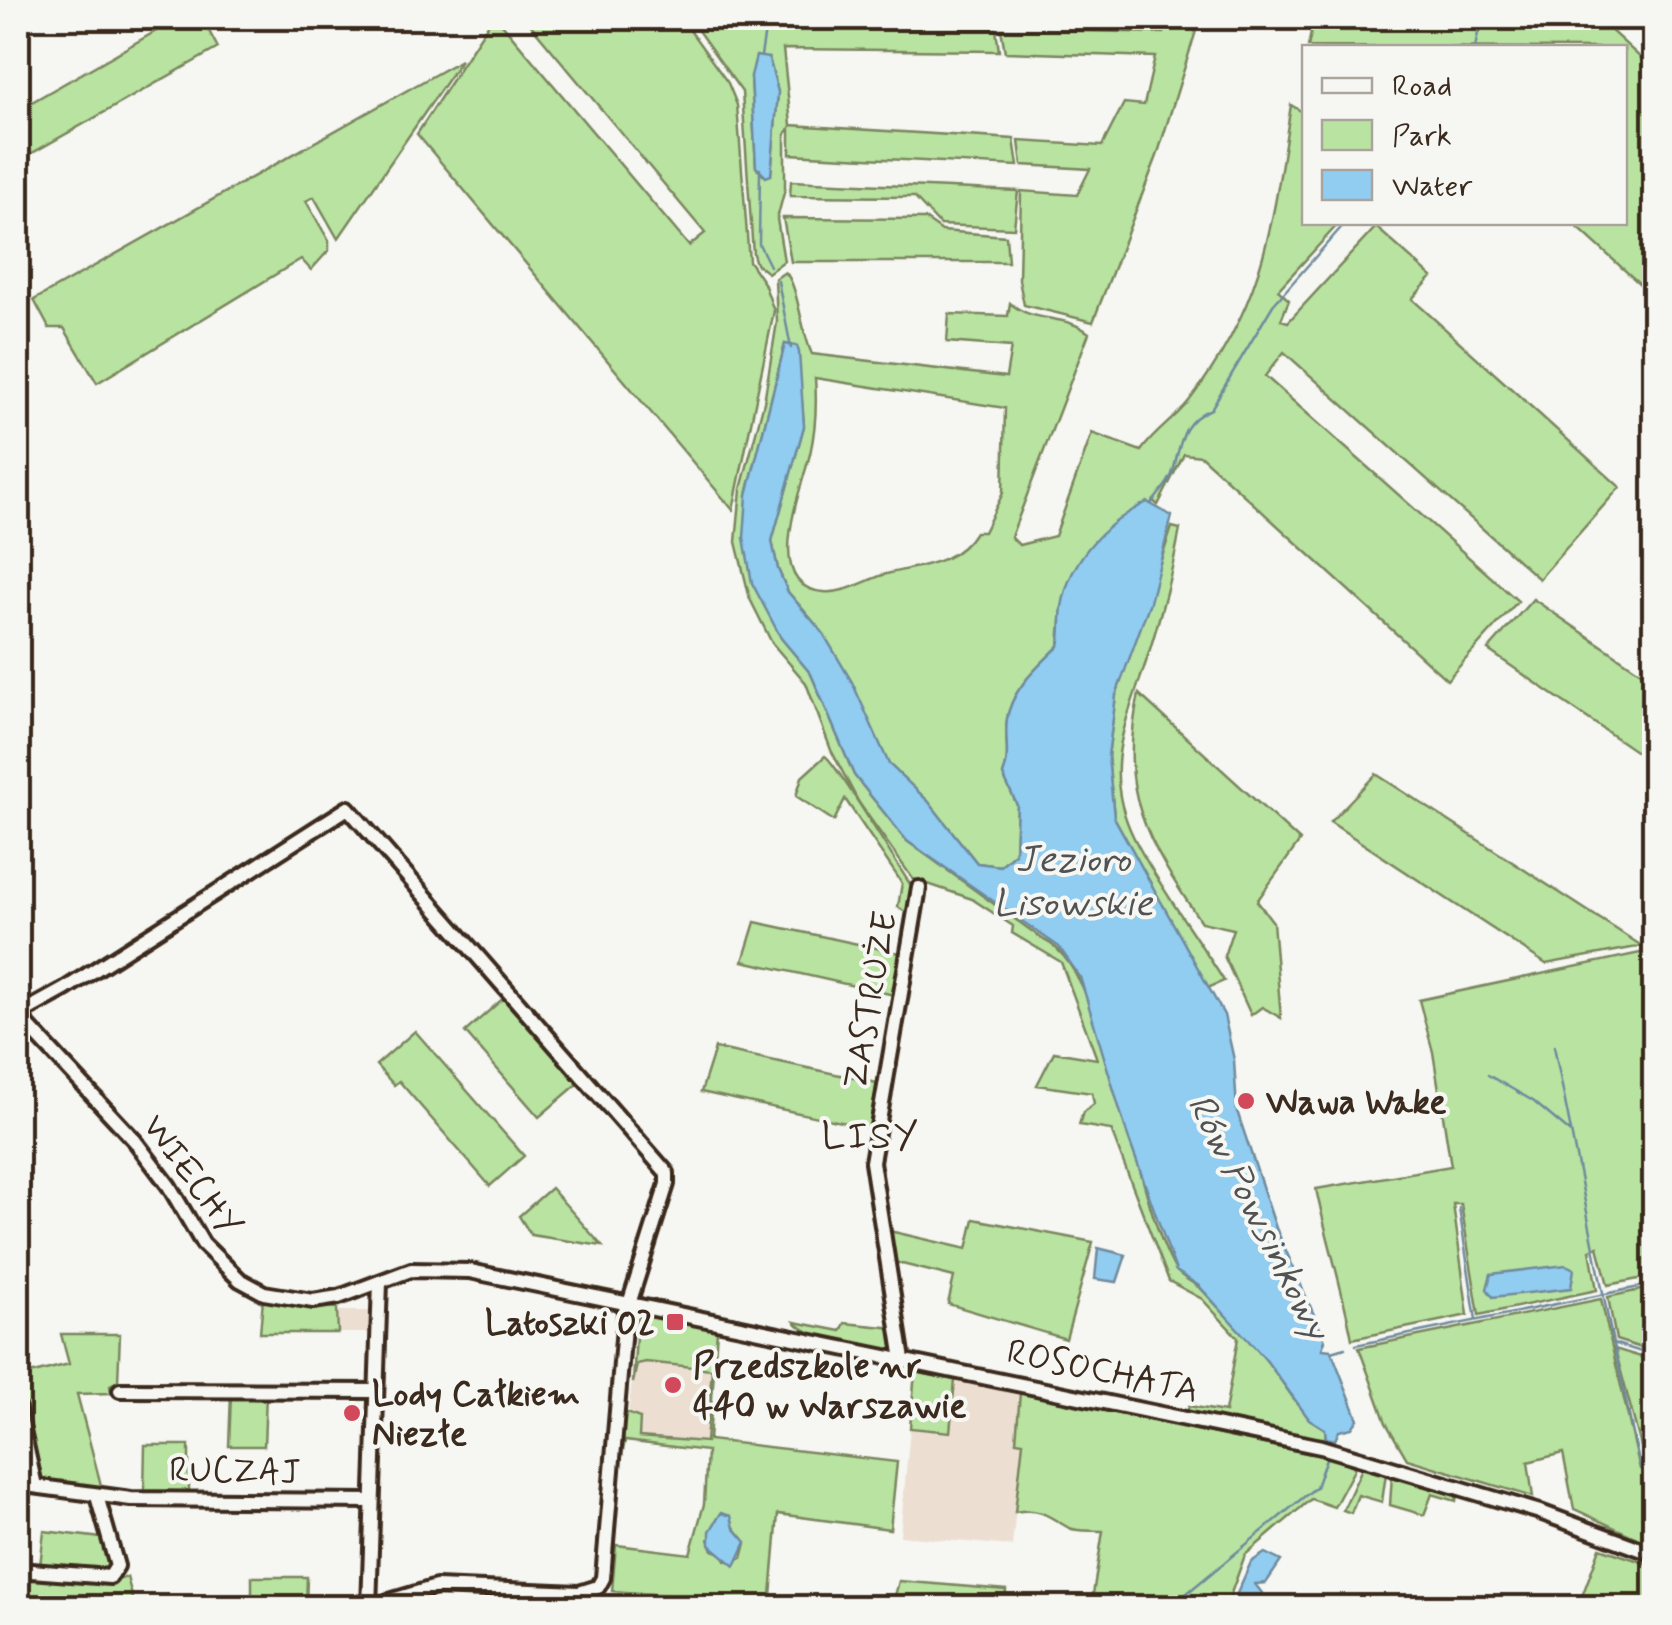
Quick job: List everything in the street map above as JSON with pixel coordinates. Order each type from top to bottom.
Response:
[{"type":"street","points":[[18,1015],[348,808],[666,1173],[667,1184],[628,1304],[603,1578],[598,1587],[579,1593],[436,1587],[368,1607],[380,1282]]},
{"type":"street","name":"ZASTRUŻE","points":[[903,1360],[872,1162],[919,888]]},
{"type":"street","name":"WIECHY","points":[[18,1015],[135,1141],[169,1186],[202,1244],[240,1280],[264,1293],[313,1300],[411,1270]]},
{"type":"street","name":"ROSOCHATA","points":[[411,1270],[431,1267],[470,1271],[1342,1452],[1609,1534],[1654,1554]]},
{"type":"street","points":[[120,1390],[376,1391]]},
{"type":"street","points":[[18,1408],[35,1486]]},
{"type":"street","name":"RUCZAJ","points":[[18,1484],[98,1496],[372,1501]]},
{"type":"street","points":[[18,1570],[101,1580],[110,1577],[117,1566],[98,1496]]},
{"type":"shaded area","points":[[339,1311],[371,1311],[371,1333],[338,1333]]},
{"type":"shaded area","name":"Przedszkole nr 440 w Warszawie","points":[[639,1320],[717,1335],[708,1451],[625,1441]]},
{"type":"shaded area","points":[[955,1380],[1020,1393],[1016,1440],[1023,1441],[1012,1546],[900,1536],[910,1428],[949,1432]]},
{"type":"green space","points":[[179,18],[202,18],[218,48],[18,161],[18,110]]},
{"type":"green space","points":[[492,18],[497,18],[689,246],[705,233],[525,18],[681,18],[728,83],[737,105],[749,261],[764,283],[774,311],[733,510],[417,134]]},
{"type":"green space","points":[[689,18],[785,18],[787,30],[996,29],[999,51],[783,49],[791,125],[1014,139],[1018,166],[790,154],[790,128],[785,135],[785,189],[777,219],[784,261],[768,273],[756,264],[753,254],[742,92]],"holes":[[[769,58],[778,92],[771,175],[763,175],[756,167],[751,76]]]},
{"type":"green space","points":[[1169,18],[1200,18],[1157,156],[1093,322],[1024,305],[1019,280],[1021,191],[1077,195],[1090,169],[1022,165],[1019,141],[1102,146],[1124,103],[1144,105],[1155,57],[1005,52],[1001,29],[1164,33]]},
{"type":"green space","points":[[1314,18],[1621,18],[1607,27],[1627,45],[1308,45]]},
{"type":"green space","points":[[1627,45],[1654,70],[1654,297],[1575,225],[1627,225]]},
{"type":"green space","points":[[461,60],[338,239],[314,197],[306,201],[329,241],[329,250],[311,270],[301,259],[97,383],[64,328],[49,328],[34,300]]},
{"type":"green space","points":[[1291,105],[1302,112],[1302,225],[1337,225],[1278,290],[1289,300],[1281,320],[1288,322],[1376,227],[1432,277],[1412,299],[1620,487],[1539,579],[1284,352],[1265,376],[1518,601],[1447,680],[1201,456],[1184,454],[1158,505],[1153,501],[1062,608],[1059,646],[1014,697],[1007,719],[1003,775],[1017,805],[1015,853],[1000,866],[977,863],[928,801],[888,764],[823,633],[788,592],[778,569],[772,541],[804,426],[797,346],[785,344],[747,495],[781,638],[811,674],[854,775],[907,841],[1066,959],[1086,994],[1103,1038],[1146,1192],[1175,1269],[1201,1289],[1251,1342],[1300,1406],[1325,1429],[1326,1438],[1306,1438],[1187,1412],[1189,1406],[1225,1412],[1238,1338],[1202,1299],[1169,1281],[1111,1130],[1079,1125],[1083,1112],[1094,1104],[1092,1093],[1037,1085],[1054,1052],[1097,1059],[1061,962],[1012,933],[1013,926],[972,899],[913,879],[859,803],[831,750],[806,683],[772,643],[750,599],[736,542],[741,489],[764,402],[777,322],[775,279],[785,272],[812,354],[1006,377],[1011,347],[947,342],[949,314],[1008,316],[1010,303],[1029,314],[1069,323],[1089,333],[1011,537],[1019,545],[1055,536],[1092,433],[1141,451],[1183,407],[1235,329],[1250,295],[1271,225]],"holes":[[[815,378],[1005,408],[1003,493],[984,532],[975,532],[946,558],[839,591],[824,592],[805,586],[794,574],[789,556],[790,534],[814,435]]]},
{"type":"green space","points":[[791,181],[1018,191],[1014,228],[940,225],[914,197],[790,196]]},
{"type":"green space","points":[[783,218],[925,219],[942,231],[1006,236],[1008,262],[791,262]]},
{"type":"green space","points":[[1172,527],[1180,529],[1177,546],[1156,629],[1124,728],[1119,791],[1124,814],[1143,855],[1224,981],[1208,988],[1114,817],[1108,756],[1116,695]]},
{"type":"green space","points":[[1533,599],[1654,681],[1654,764],[1488,650]]},
{"type":"green space","points":[[1139,694],[1300,841],[1257,901],[1273,922],[1281,1018],[1262,1007],[1251,1015],[1224,956],[1233,929],[1201,922],[1152,841],[1135,788],[1132,760]]},
{"type":"green space","points":[[825,756],[914,890],[908,914],[898,907],[902,883],[845,799],[834,821],[796,796],[802,777]]},
{"type":"green space","points":[[1376,774],[1642,946],[1546,964],[1330,822]]},
{"type":"green space","points":[[755,922],[900,953],[894,995],[743,961]]},
{"type":"green space","points":[[1654,950],[1654,1276],[1608,1285],[1598,1247],[1590,1250],[1597,1290],[1479,1315],[1461,1204],[1453,1204],[1468,1315],[1352,1339],[1316,1189],[1451,1166],[1433,1052],[1419,1000]]},
{"type":"green space","points":[[507,995],[581,1081],[539,1117],[465,1032]]},
{"type":"green space","points":[[415,1031],[524,1156],[490,1186],[399,1081],[394,1085],[376,1065]]},
{"type":"green space","points":[[715,1048],[877,1083],[869,1128],[701,1092]]},
{"type":"green space","points":[[551,1188],[602,1246],[531,1235],[519,1216]]},
{"type":"green space","points":[[974,1219],[1093,1242],[1066,1339],[948,1304],[954,1277],[890,1261],[885,1230],[967,1249]]},
{"type":"green space","points":[[1654,1287],[1654,1352],[1616,1340],[1608,1297]]},
{"type":"green space","points":[[263,1299],[337,1308],[338,1333],[260,1333]]},
{"type":"green space","points":[[1601,1299],[1640,1469],[1647,1469],[1615,1349],[1654,1361],[1654,1546],[1574,1509],[1563,1453],[1528,1462],[1533,1497],[1407,1459],[1386,1423],[1359,1348]]},
{"type":"green space","points":[[643,1315],[717,1330],[709,1440],[897,1462],[890,1529],[778,1514],[770,1607],[744,1607],[736,1600],[612,1591],[616,1545],[690,1554],[704,1504],[707,1451],[625,1441],[619,1469],[621,1420],[627,1413],[640,1418],[639,1437],[706,1442],[712,1369],[646,1362],[637,1364],[633,1383],[637,1319]],"holes":[[[731,1523],[746,1543],[742,1558],[726,1561],[724,1554],[713,1550],[709,1539]]]},
{"type":"green space","points":[[795,1322],[841,1331],[845,1323],[895,1328],[898,1346],[862,1349],[815,1335]]},
{"type":"green space","points":[[61,1334],[120,1334],[118,1381],[110,1385],[111,1393],[77,1394],[102,1489],[52,1483],[42,1477],[18,1377],[69,1364]]},
{"type":"green space","points":[[915,1372],[955,1380],[950,1432],[910,1428]]},
{"type":"green space","points":[[1020,1393],[1321,1456],[1354,1464],[1354,1470],[1334,1507],[1311,1499],[1245,1555],[1226,1607],[1091,1607],[1103,1531],[1073,1529],[1038,1512],[1015,1512],[1023,1442],[1016,1441]]},
{"type":"green space","points":[[231,1394],[266,1394],[264,1446],[229,1446]]},
{"type":"green space","points":[[145,1445],[189,1445],[189,1494],[144,1494]]},
{"type":"green space","points":[[1363,1466],[1386,1473],[1382,1502],[1358,1495],[1351,1513],[1343,1510]]},
{"type":"green space","points":[[1392,1475],[1457,1494],[1456,1501],[1432,1494],[1424,1515],[1390,1505]]},
{"type":"green space","points":[[44,1531],[101,1538],[109,1561],[107,1571],[40,1566]]},
{"type":"green space","points":[[1600,1548],[1654,1566],[1654,1607],[1578,1607]]},
{"type":"green space","points":[[18,1575],[113,1585],[113,1581],[127,1577],[135,1607],[18,1607]]},
{"type":"green space","points":[[252,1577],[307,1577],[306,1607],[252,1607]]},
{"type":"green space","points":[[899,1581],[1006,1590],[1005,1607],[892,1607]]},
{"type":"green space","points":[[611,1597],[676,1603],[676,1607],[585,1607],[583,1601]]},
{"type":"water","points":[[756,56],[769,58],[778,92],[771,175],[766,177],[756,167],[751,76]]},
{"type":"water","name":"Jezioro Lisowskie","points":[[785,344],[797,346],[799,352],[804,426],[772,541],[778,569],[788,592],[823,633],[852,682],[889,764],[928,801],[977,863],[1000,866],[1015,853],[1017,805],[1003,775],[1007,719],[1020,688],[1059,646],[1066,589],[1081,558],[1104,532],[1147,502],[1172,516],[1150,602],[1116,695],[1108,756],[1114,817],[1224,1015],[1234,1060],[1237,1111],[1276,1228],[1325,1340],[1322,1349],[1331,1350],[1358,1419],[1352,1428],[1339,1431],[1335,1440],[1326,1438],[1325,1429],[1309,1419],[1266,1360],[1199,1286],[1176,1271],[1128,1137],[1080,977],[1059,947],[907,841],[854,775],[811,674],[781,638],[752,583],[744,538],[747,495]]},
{"type":"water","points":[[1098,1248],[1126,1255],[1117,1282],[1095,1279]]},
{"type":"water","points":[[1566,1265],[1574,1269],[1571,1288],[1493,1297],[1487,1289],[1491,1274]]},
{"type":"water","points":[[721,1513],[731,1516],[734,1528],[746,1542],[735,1566],[710,1545],[710,1531]]},
{"type":"water","points":[[1265,1553],[1281,1561],[1266,1583],[1255,1584],[1262,1593],[1259,1607],[1231,1607],[1251,1562]]},
{"type":"waterway","name":"Rów Powsinkowy","points":[[761,56],[767,18]]},
{"type":"waterway","points":[[1476,45],[1481,18]]},
{"type":"waterway","name":"Rów Powsinkowy","points":[[760,169],[759,244],[770,266]]},
{"type":"waterway","points":[[1152,503],[1170,478],[1188,426],[1211,409],[1273,305],[1343,225]]},
{"type":"waterway","name":"Rów Powsinkowy","points":[[778,281],[791,348]]},
{"type":"waterway","points":[[1554,1046],[1613,1343],[1654,1356]]},
{"type":"waterway","points":[[1488,1075],[1533,1101],[1570,1132]]},
{"type":"waterway","points":[[1459,1208],[1476,1320]]},
{"type":"waterway","points":[[1356,1345],[1654,1284]]},
{"type":"waterway","points":[[1614,1344],[1640,1467],[1654,1476]]},
{"type":"waterway","points":[[1332,1352],[1345,1348]]},
{"type":"waterway","name":"Rów Powsinkowy","points":[[1169,1608],[1316,1487],[1328,1453]]},
{"type":"place","name":"Wawa Wake","points":[[1246,1101]]},
{"type":"place","name":"Latoszki 02","points":[[675,1322]]},
{"type":"place","name":"Przedszkole nr 440 w Warszawie","points":[[673,1385]]},
{"type":"place","name":"Lody Całkiem Niezłe","points":[[352,1413]]},
{"type":"district","name":"LISY","points":[[871,1135]]}]
